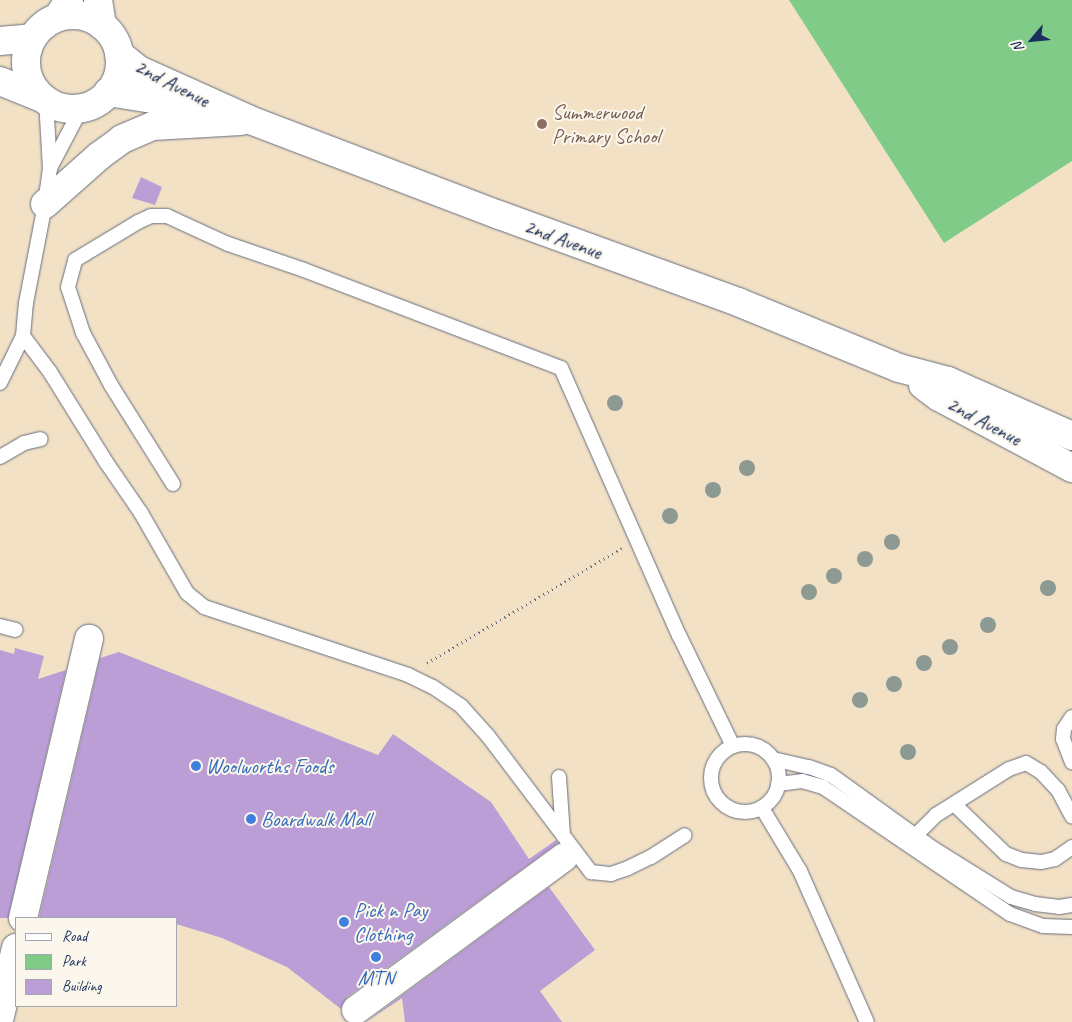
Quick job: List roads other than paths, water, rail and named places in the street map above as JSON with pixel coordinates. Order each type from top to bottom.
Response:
[{"type":"street","points":[[0,80],[64,108],[82,108],[92,104],[108,92],[118,74],[118,54],[100,13],[89,18],[73,15],[64,9],[39,29],[32,38],[27,51],[26,65],[29,78],[36,90],[46,100]]},
{"type":"street","points":[[0,41],[32,38]]},
{"type":"street","name":"2nd Avenue","points":[[118,54],[139,70],[238,116],[425,188],[738,302],[899,368],[948,381],[1072,436]]},
{"type":"street","name":"2nd Avenue","points":[[108,92],[238,116]]},
{"type":"street","points":[[45,204],[99,156],[122,139],[153,126],[238,116]]},
{"type":"street","name":"2nd Avenue","points":[[899,368],[940,397],[1072,468]]},
{"type":"street","points":[[23,917],[90,639]]},
{"type":"street","points":[[356,1010],[563,846]]},
{"type":"street","points":[[0,1016],[15,952]]},
{"type":"lane","points":[[0,383],[23,336],[26,303],[45,204],[50,169],[46,100]]},
{"type":"lane","points":[[50,169],[82,108]]},
{"type":"lane","points":[[173,484],[111,385],[83,333],[68,287],[75,260],[138,222],[157,216],[167,216],[228,244],[304,270],[561,368],[683,644],[733,746]]},
{"type":"lane","points":[[23,336],[50,372],[106,462],[141,513],[187,593],[204,607],[408,675],[432,687],[461,706],[488,736],[563,846],[591,872],[611,874],[651,857],[685,835]]},
{"type":"lane","points":[[0,458],[24,443],[41,439]]},
{"type":"lane","points":[[0,626],[16,630]]},
{"type":"lane","points":[[1072,717],[1064,729],[1064,739],[1072,762]]},
{"type":"lane","points":[[751,744],[767,752],[773,759],[779,776],[778,784],[770,802],[762,808],[744,812],[734,810],[725,806],[714,792],[711,782],[713,765],[725,750],[733,746],[751,744]]},
{"type":"lane","points":[[773,759],[809,767],[831,776],[1010,914],[1043,926],[1072,927]]},
{"type":"lane","points":[[912,839],[936,815],[1009,769],[1026,763],[1041,772],[1058,790],[1072,816]]},
{"type":"lane","points":[[559,777],[563,846]]},
{"type":"lane","points":[[778,784],[796,780],[823,787],[1011,897],[1035,904],[1059,907],[1072,905]]},
{"type":"lane","points":[[954,804],[1006,854],[1022,860],[1041,862],[1056,859],[1072,847]]},
{"type":"lane","points":[[762,808],[800,871],[867,1022]]},
{"type":"place","name":"Summerwood Primary School","points":[[542,124]]},
{"type":"place","name":"Woolworths Foods","points":[[196,766]]},
{"type":"place","name":"Boardwalk Mall","points":[[251,819]]},
{"type":"place","name":"Pick n Pay Clothing","points":[[344,922]]},
{"type":"place","name":"MTN","points":[[376,957]]}]
